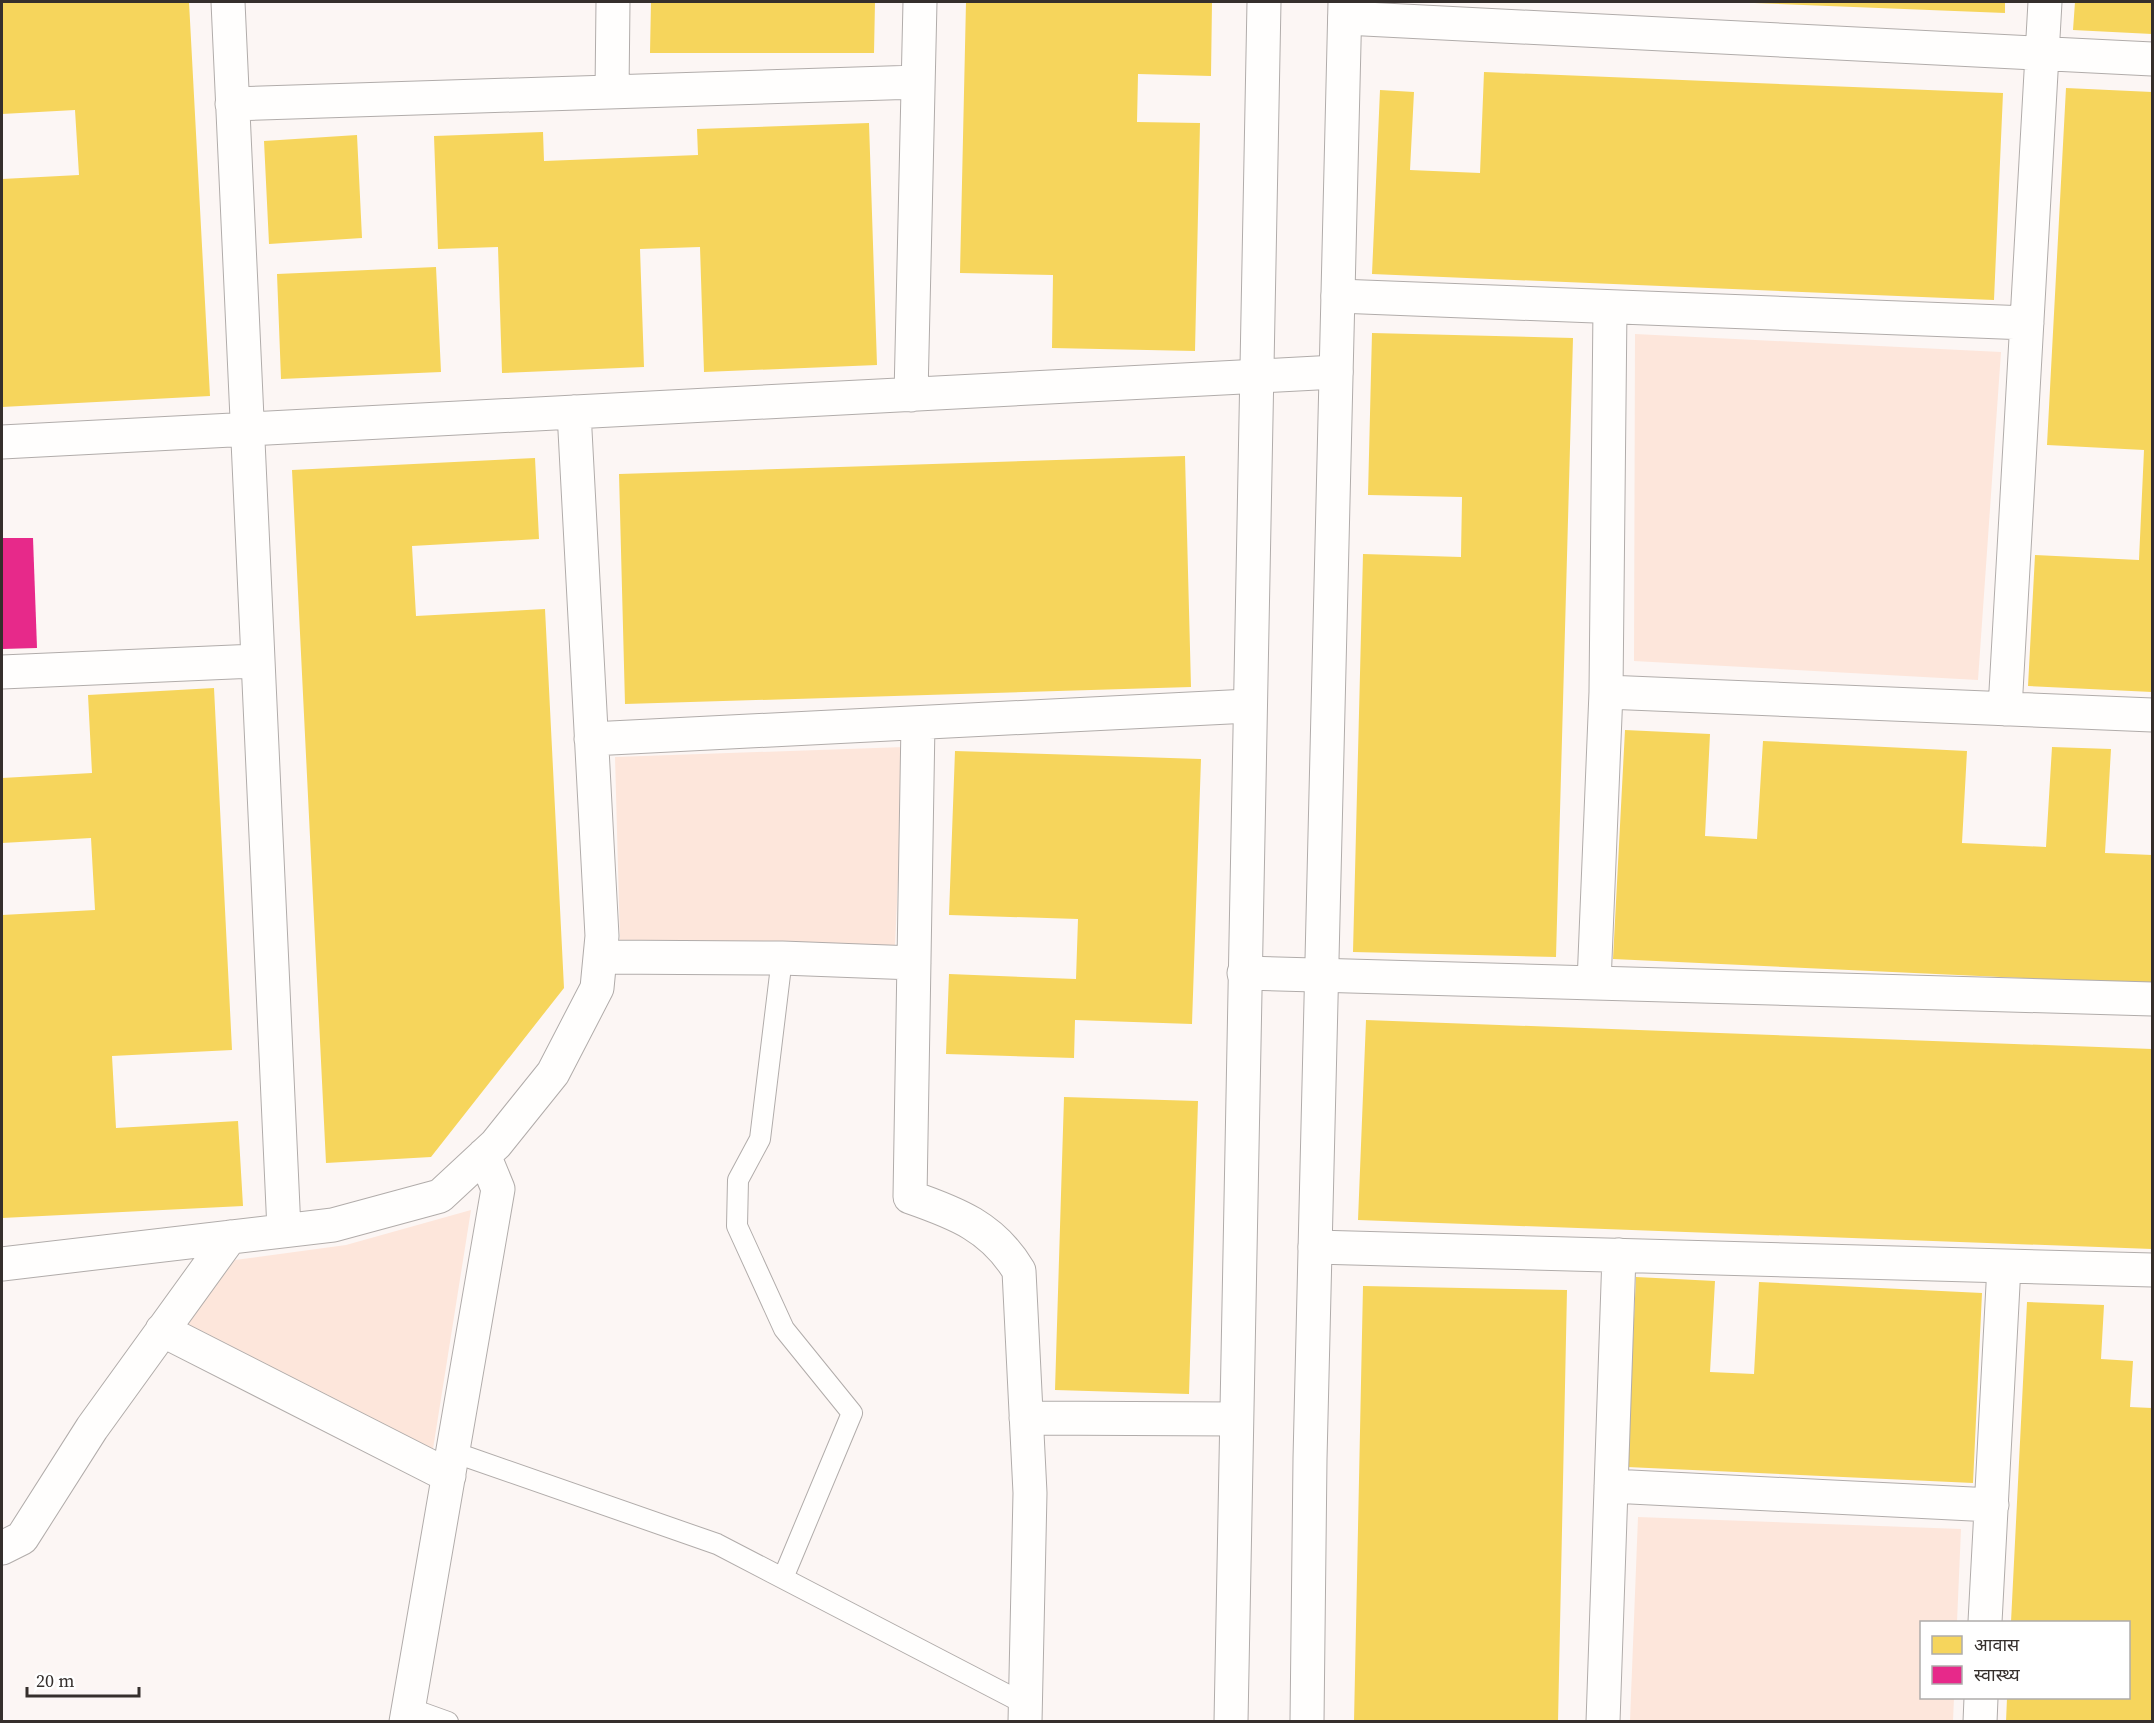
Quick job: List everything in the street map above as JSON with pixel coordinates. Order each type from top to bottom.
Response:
[{"type":"street","points":[[228,2],[284,1230]]},
{"type":"street","points":[[612,92],[614,2]]},
{"type":"street","points":[[911,395],[920,2]]},
{"type":"street","points":[[1231,1722],[1255,376],[1264,2]]},
{"type":"street","points":[[2005,709],[2045,2]]},
{"type":"street","points":[[1307,1722],[1315,1246],[1345,10],[2152,59]]},
{"type":"street","points":[[232,104],[918,82]]},
{"type":"street","points":[[1338,296],[2027,323]]},
{"type":"street","points":[[1594,983],[1606,692],[1610,307]]},
{"type":"street","points":[[2,442],[1336,372]]},
{"type":"street","points":[[2,1264],[333,1225],[440,1196],[484,1155],[553,1073],[597,988],[602,936],[574,412]]},
{"type":"street","points":[[2,672],[258,661]]},
{"type":"street","points":[[1606,692],[2152,715]]},
{"type":"street","points":[[591,739],[1249,706]]},
{"type":"street","points":[[918,723],[910,1197],[960,1215],[1006,1248],[1019,1271],[1030,1493],[1025,1713]]},
{"type":"street","points":[[600,957],[782,958],[914,963]]},
{"type":"street","points":[[1244,973],[2152,999]]},
{"type":"street","points":[[407,1715],[498,1188],[484,1155]]},
{"type":"street","points":[[2,1548],[22,1538],[92,1428],[230,1237]]},
{"type":"street","points":[[1315,1246],[2152,1270]]},
{"type":"street","points":[[1603,1722],[1619,1255]]},
{"type":"street","points":[[1985,1621],[2004,1266]]},
{"type":"street","points":[[162,1330],[451,1464]]},
{"type":"street","points":[[1026,1418],[1236,1419]]},
{"type":"street","points":[[1611,1486],[1992,1505]]},
{"type":"street","points":[[1980,1722],[1981,1699]]},
{"type":"lane","points":[[782,958],[760,1139],[738,1180],[737,1226],[784,1329],[852,1413],[783,1578]]},
{"type":"lane","points":[[451,1464],[717,1544],[783,1578],[1025,1713]]},
{"type":"lane","points":[[407,1715],[448,1722]]},
{"type":"shaded area","points":[[1635,334],[2001,352],[1978,680],[1634,661]]},
{"type":"shaded area","points":[[904,747],[895,946],[620,941],[615,757]]},
{"type":"shaded area","points":[[471,1210],[433,1449],[186,1325],[235,1260],[346,1245]]},
{"type":"shaded area","points":[[1638,1517],[1961,1529],[1957,1621],[1920,1621],[1920,1699],[1954,1699],[1953,1721],[1630,1721]]},
{"type":"building: आवास","points":[[2,2],[189,2],[210,396],[2,407],[2,179],[79,175],[75,110],[2,114]]},
{"type":"building: आवास","points":[[651,2],[875,2],[874,53],[650,53]]},
{"type":"building: आवास","points":[[966,2],[1212,2],[1211,76],[1138,74],[1137,122],[1200,123],[1195,351],[1052,348],[1053,275],[960,273]]},
{"type":"building: आवास","points":[[1729,2],[2005,2],[2005,13]]},
{"type":"building: आवास","points":[[2075,2],[2152,2],[2152,34],[2073,30]]},
{"type":"building: आवास","points":[[1484,72],[2003,93],[1994,300],[1372,274],[1380,90],[1414,92],[1410,170],[1480,173]]},
{"type":"building: आवास","points":[[2066,88],[2152,92],[2152,692],[2028,686],[2035,555],[2139,560],[2144,450],[2047,445]]},
{"type":"building: आवास","points":[[869,123],[877,365],[704,372],[700,247],[640,249],[644,367],[502,373],[498,247],[438,249],[434,136],[543,132],[544,161],[698,155],[697,129]]},
{"type":"building: आवास","points":[[357,135],[362,238],[269,244],[264,141]]},
{"type":"building: आवास","points":[[436,267],[441,372],[281,379],[277,274]]},
{"type":"building: आवास","points":[[1372,333],[1573,338],[1556,957],[1353,952],[1363,554],[1461,557],[1462,497],[1368,495]]},
{"type":"building: आवास","points":[[1185,456],[1191,687],[625,704],[619,474]]},
{"type":"building: आवास","points":[[535,458],[539,539],[412,546],[416,616],[545,609],[564,988],[431,1157],[326,1163],[292,470]]},
{"type":"building: आवास","points":[[214,688],[232,1050],[112,1056],[116,1128],[238,1121],[243,1206],[2,1218],[2,915],[95,910],[91,838],[2,843],[2,778],[92,773],[88,695]]},
{"type":"building: आवास","points":[[1625,730],[1710,734],[1705,836],[1757,839],[1763,741],[1967,751],[1962,843],[2046,847],[2052,747],[2111,749],[2105,853],[2152,855],[2152,984],[1613,959]]},
{"type":"building: आवास","points":[[955,751],[1201,759],[1192,1024],[1075,1020],[1074,1058],[946,1054],[949,974],[1076,979],[1078,919],[949,915]]},
{"type":"building: आवास","points":[[1366,1020],[2152,1049],[2152,1249],[1358,1220]]},
{"type":"building: आवास","points":[[1064,1097],[1198,1101],[1189,1394],[1055,1390]]},
{"type":"building: आवास","points":[[1636,1277],[1715,1281],[1710,1372],[1754,1374],[1759,1282],[1982,1293],[1973,1483],[1627,1467]]},
{"type":"building: आवास","points":[[1363,1286],[1567,1290],[1558,1722],[1354,1722]]},
{"type":"building: आवास","points":[[2027,1302],[2104,1305],[2101,1359],[2133,1361],[2130,1407],[2152,1408],[2152,1722],[2006,1722],[2007,1699],[2130,1699],[2130,1621],[2011,1621]]},
{"type":"building: स्वास्थ्य","points":[[2,538],[33,538],[37,648],[2,649]]}]
